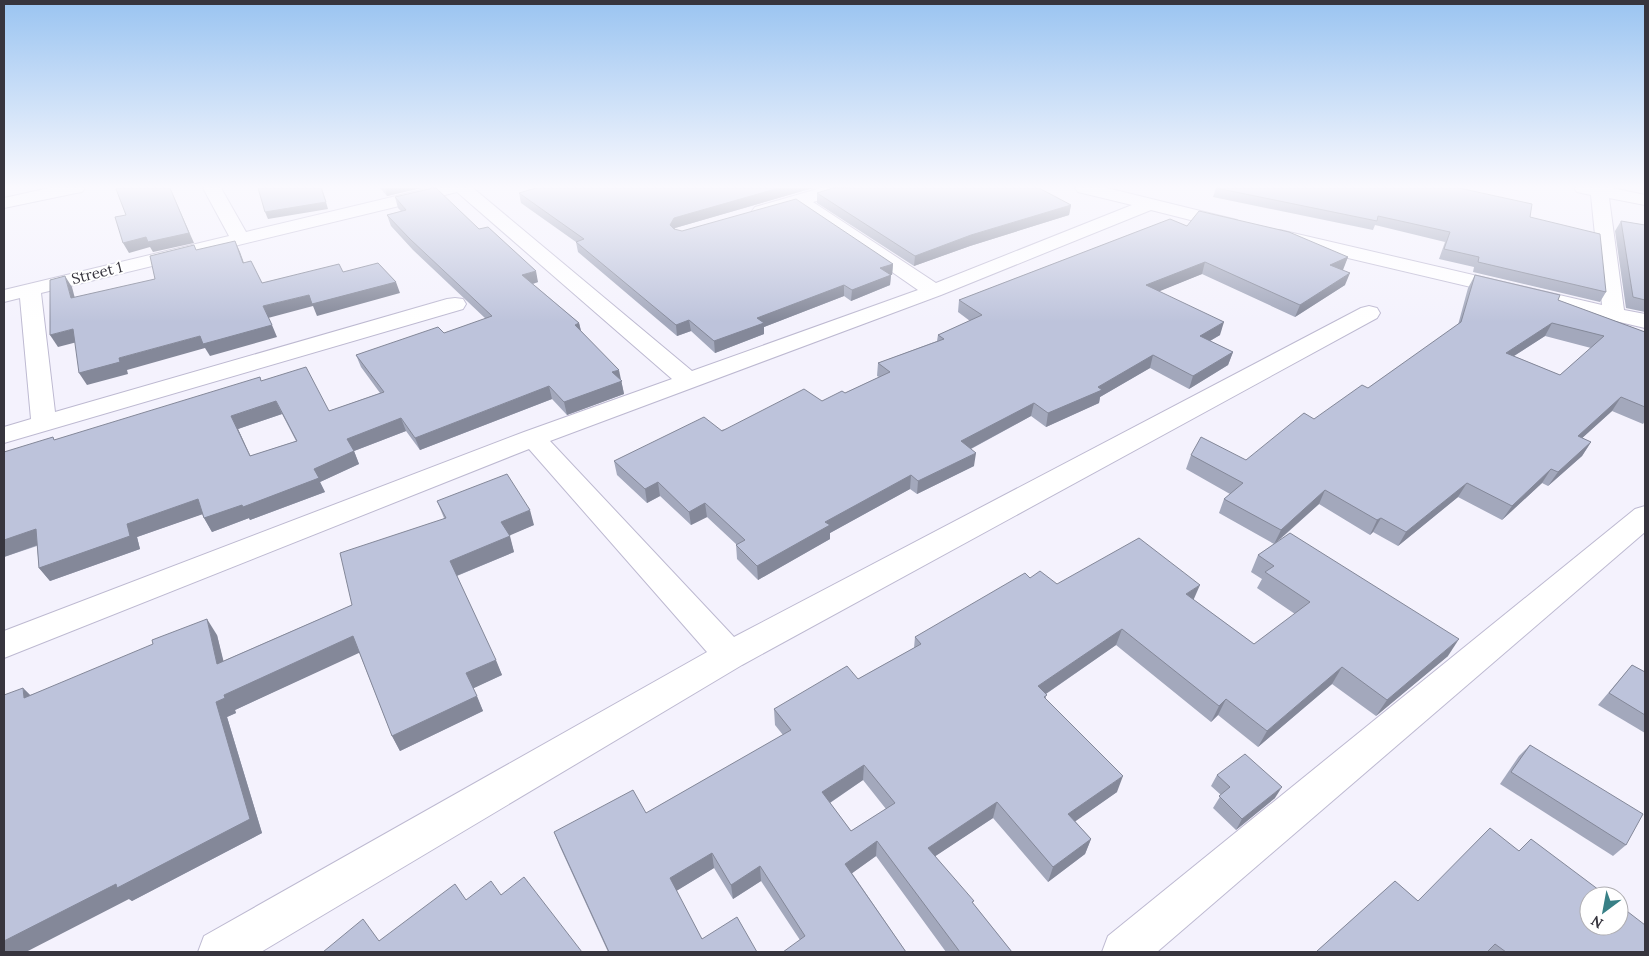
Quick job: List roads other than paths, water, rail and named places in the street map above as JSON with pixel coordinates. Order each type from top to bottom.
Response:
[{"type":"street","points":[[236,233],[240,239]]},
{"type":"street","name":"Street 1","points":[[4,296],[267,233]]},
{"type":"street","points":[[514,233],[689,381]]},
{"type":"street","points":[[847,233],[934,291]]},
{"type":"street","points":[[4,645],[533,438],[934,291],[1079,233]]},
{"type":"street","points":[[1267,233],[1645,321]]},
{"type":"street","points":[[1599,233],[1614,313]]},
{"type":"street","points":[[30,290],[44,423]]},
{"type":"street","points":[[4,435],[455,304]]},
{"type":"street","points":[[220,952],[730,654],[1370,312]]},
{"type":"street","points":[[533,438],[730,654]]},
{"type":"street","points":[[1124,952],[1645,516]]}]
